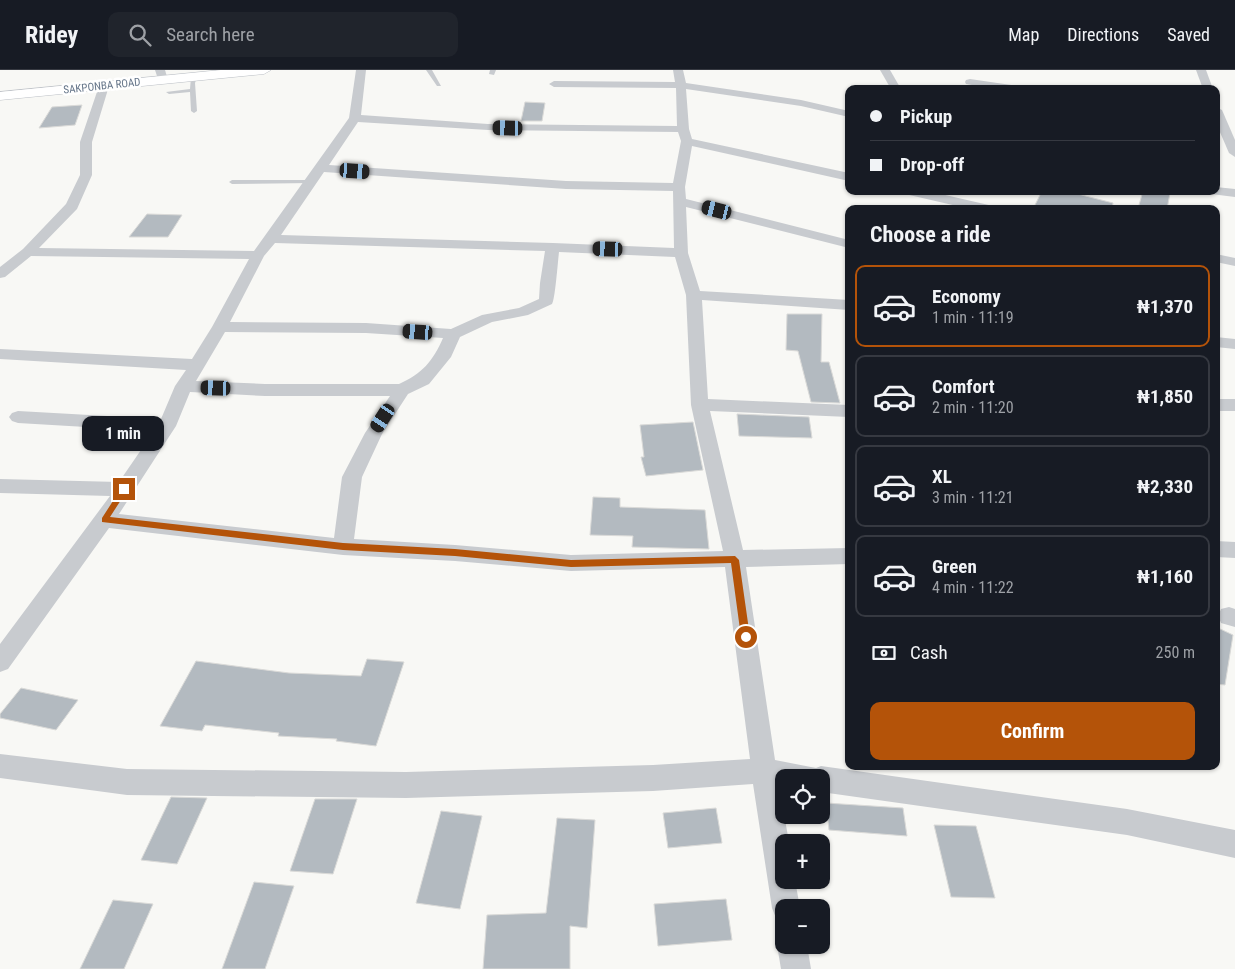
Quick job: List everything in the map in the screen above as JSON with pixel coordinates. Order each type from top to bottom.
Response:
[{"type":"main road","name":"SAKPONBA ROAD","points":[[0,96],[164,80],[194,83],[264,70]]},
{"type":"street","points":[[0,662],[104,520],[168,426],[184,386],[220,327],[258,255],[355,118],[361,70]]},
{"type":"street","points":[[886,70],[894,85]]},
{"type":"street","points":[[1201,70],[1207,85]]},
{"type":"street","points":[[554,84],[680,77],[845,113]]},
{"type":"street","points":[[680,77],[685,135],[679,194],[681,253],[694,295],[700,405],[735,560],[764,771],[785,899]]},
{"type":"street","points":[[970,82],[991,85]]},
{"type":"street","points":[[0,274],[28,252],[72,206],[86,175],[86,142],[104,86]]},
{"type":"street","points":[[1220,115],[1235,120]]},
{"type":"street","points":[[355,118],[488,127],[685,135],[845,176]]},
{"type":"street","points":[[1220,121],[1235,154]]},
{"type":"street","points":[[314,175],[566,185],[679,194],[845,243]]},
{"type":"street","points":[[1220,191],[1235,193]]},
{"type":"street","points":[[927,195],[971,205]]},
{"type":"street","points":[[271,239],[553,247],[681,253]]},
{"type":"street","points":[[220,327],[366,328],[453,334],[488,318],[523,312],[547,301],[547,283],[553,247]]},
{"type":"street","points":[[28,252],[101,255],[152,253],[258,255]]},
{"type":"street","points":[[1220,259],[1235,262]]},
{"type":"street","points":[[694,295],[845,305]]},
{"type":"street","points":[[184,386],[265,390],[402,390],[423,380],[445,353],[453,334]]},
{"type":"street","points":[[1220,342],[1235,344]]},
{"type":"street","points":[[0,354],[197,365]]},
{"type":"street","points":[[343,546],[352,477],[374,433],[402,390]]},
{"type":"street","points":[[700,405],[845,411]]},
{"type":"street","points":[[1220,406],[1235,405]]},
{"type":"street","points":[[18,417],[168,426]]},
{"type":"street","points":[[0,486],[124,489]]},
{"type":"street","points":[[104,520],[343,546],[455,553],[571,564],[845,556]]},
{"type":"street","points":[[1220,548],[1235,550]]},
{"type":"street","points":[[0,766],[127,782],[406,785],[653,778],[764,771],[775,773]]},
{"type":"street","points":[[830,780],[1128,822],[1235,844]]},
{"type":"street","points":[[794,954],[796,969]]},
{"type":"lane","points":[[429,70],[439,84]]},
{"type":"lane","points":[[194,83],[194,111]]},
{"type":"lane","points":[[232,182],[314,175]]},
{"type":"building","points":[[525,102],[545,103],[542,121],[521,121]]},
{"type":"building","points":[[82,105],[75,125],[39,128],[52,107]]},
{"type":"building","points":[[1040,195],[1082,195],[1113,203],[1113,205],[1035,205]]},
{"type":"building","points":[[1142,195],[1170,195],[1168,205],[1139,205]]},
{"type":"building","points":[[147,214],[182,215],[168,237],[129,237]]},
{"type":"building","points":[[787,314],[822,314],[821,362],[829,362],[840,403],[811,402],[798,351],[786,350]]},
{"type":"building","points":[[737,414],[809,417],[812,438],[739,436]]},
{"type":"building","points":[[693,422],[703,470],[646,476],[641,457],[644,457],[640,425]]},
{"type":"building","points":[[593,497],[620,498],[620,507],[705,510],[709,549],[632,547],[633,536],[590,535]]},
{"type":"building","points":[[1220,629],[1233,635],[1225,685],[1220,684]]},
{"type":"building","points":[[367,659],[404,662],[376,746],[336,741],[337,739],[278,736],[279,733],[205,725],[202,731],[160,726],[196,661],[289,673],[361,676]]},
{"type":"building","points":[[21,688],[78,700],[56,730],[0,718],[0,714]]},
{"type":"building","points":[[171,797],[207,798],[177,864],[141,860]]},
{"type":"building","points":[[315,799],[357,799],[333,874],[290,871]]},
{"type":"building","points":[[830,803],[903,808],[907,836],[829,830]]},
{"type":"building","points":[[716,808],[722,843],[668,848],[663,813]]},
{"type":"building","points":[[441,811],[482,816],[460,909],[416,903]]},
{"type":"building","points":[[557,818],[595,820],[587,928],[570,926],[570,969],[483,969],[487,915],[546,913]]},
{"type":"building","points":[[934,825],[976,826],[995,898],[951,897]]},
{"type":"building","points":[[254,882],[294,886],[265,969],[222,969]]},
{"type":"building","points":[[726,899],[732,940],[658,946],[654,904]]},
{"type":"building","points":[[113,900],[153,904],[124,969],[80,969]]},
{"type":"route","points":[[124,489],[104,520],[343,546],[455,553],[571,564],[735,560],[746,637]]}]
